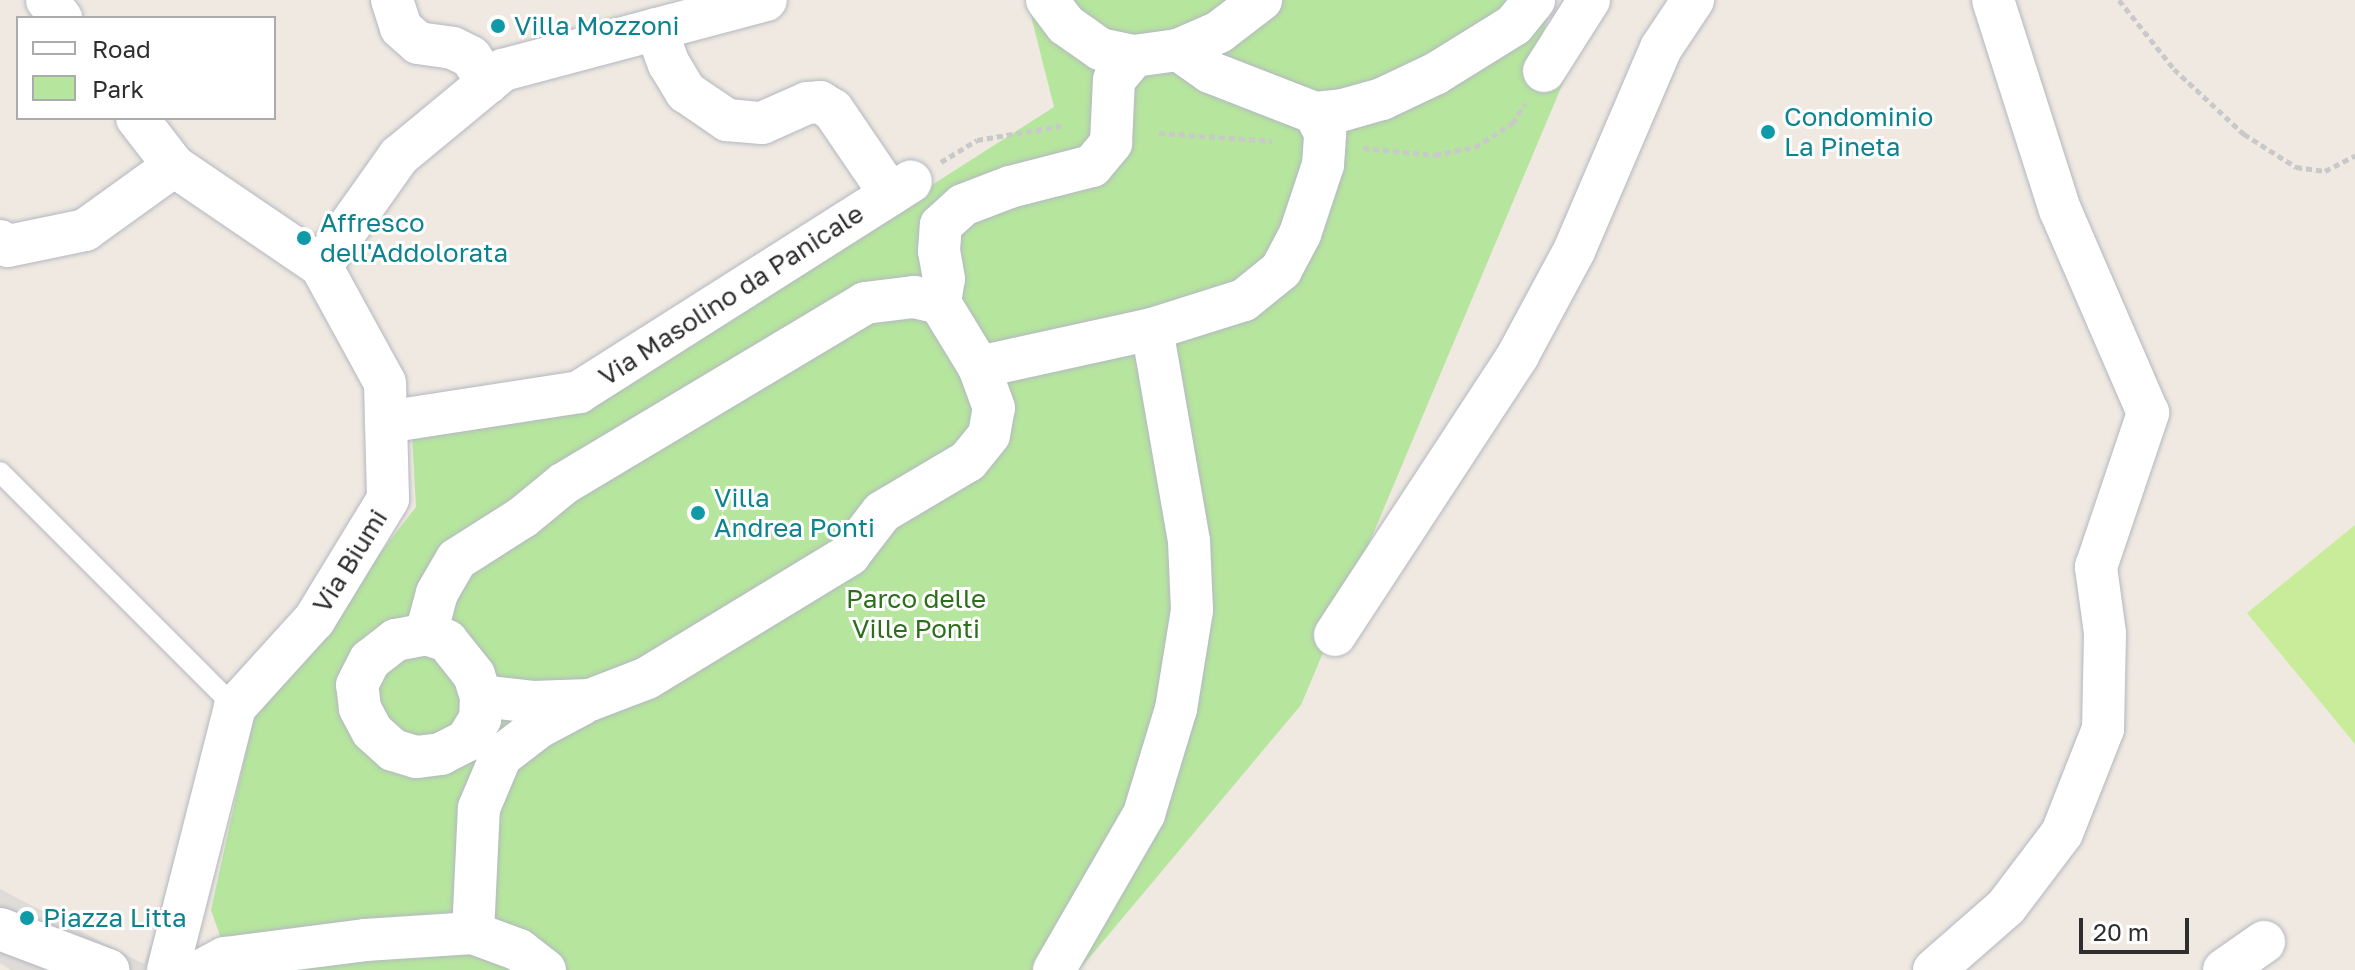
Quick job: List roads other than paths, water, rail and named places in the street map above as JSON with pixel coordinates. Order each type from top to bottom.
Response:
[{"type":"street","points":[[47,0],[59,16]]},
{"type":"street","points":[[392,0],[401,28],[418,43],[453,48],[471,57],[477,91]]},
{"type":"street","points":[[321,266],[399,156],[503,70],[766,0]]},
{"type":"street","points":[[1047,0],[1066,25],[1100,49],[1134,56],[1178,50],[1219,32],[1261,0]]},
{"type":"street","points":[[1178,50],[1210,72],[1315,113],[1343,110],[1382,99],[1435,74],[1514,25],[1534,0]]},
{"type":"street","points":[[1335,635],[1518,355],[1574,251],[1661,48],[1693,0]]},
{"type":"street","points":[[1934,970],[2006,907],[2062,833],[2103,729],[2105,633],[2096,567],[2148,413],[2060,210],[1993,0]]},
{"type":"street","points":[[1544,71],[1576,9]]},
{"type":"street","name":"Via Masolino da Panicale","points":[[386,422],[579,392],[698,320],[900,188],[833,110],[820,102],[807,103],[762,123],[727,120],[686,92],[669,64],[656,29]]},
{"type":"street","points":[[473,933],[479,808],[501,756],[539,727],[590,700],[647,678],[849,555],[882,512],[968,461],[989,435],[994,408],[979,367],[940,303],[944,279],[939,251],[941,225],[963,205],[1092,166],[1111,143],[1114,80],[1134,56]]},
{"type":"street","points":[[979,367],[1152,329],[1244,300],[1281,270],[1300,234],[1323,165],[1325,133],[1315,113]]},
{"type":"street","name":"Via Biumi","points":[[139,120],[174,166],[321,266],[385,383],[388,499],[314,620],[235,707],[168,970]]},
{"type":"street","points":[[0,241],[8,246],[85,230],[174,166]]},
{"type":"street","points":[[426,634],[437,593],[457,559],[523,517],[563,484],[865,303],[914,297],[940,303]]},
{"type":"street","points":[[1054,970],[1144,814],[1176,709],[1192,610],[1189,541],[1152,329]]},
{"type":"street","points":[[426,634],[447,641],[474,675],[481,696],[480,719],[466,741],[441,754],[416,757],[393,750],[372,731],[360,708],[357,685],[370,660],[396,640],[426,634]]},
{"type":"street","points":[[481,696],[533,702],[590,700]]},
{"type":"street","points":[[4,930],[108,970]]},
{"type":"street","points":[[202,970],[225,958],[365,940],[473,933],[519,950],[545,970]]},
{"type":"street","points":[[2224,970],[2264,942]]},
{"type":"lane","points":[[0,472],[235,707]]},
{"type":"lane","points":[[4,930],[20,950],[49,970]]},
{"type":"place","name":"Villa Mozzoni","points":[[498,26]]},
{"type":"place","name":"Condominio La Pineta","points":[[1768,132]]},
{"type":"place","name":"Affresco dell'Addolorata","points":[[304,238]]},
{"type":"place","name":"Villa Andrea Ponti","points":[[698,513]]},
{"type":"place","name":"Piazza Litta","points":[[27,918]]},
{"type":"park label","name":"Parco delle Ville Ponti","points":[[916,614]]}]
